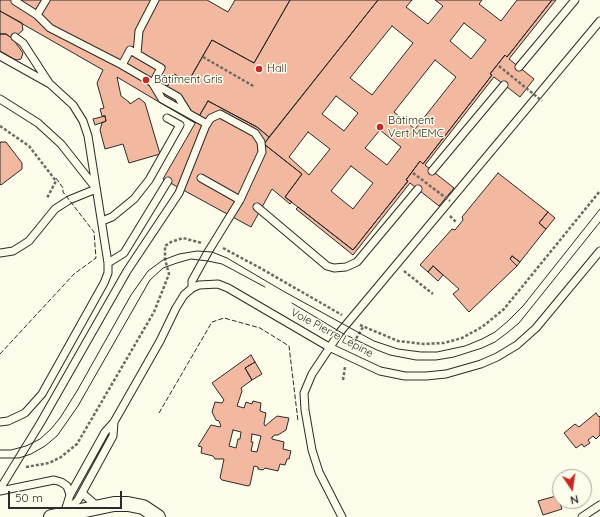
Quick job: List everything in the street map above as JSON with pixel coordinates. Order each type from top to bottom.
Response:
[{"type":"street","points":[[59,516],[114,504],[128,504],[143,507],[158,517]]},
{"type":"lane","points":[[37,15],[46,0]]},
{"type":"lane","points":[[137,54],[139,31],[155,0]]},
{"type":"lane","points":[[519,67],[575,0]]},
{"type":"lane","points":[[15,2],[37,15],[50,28],[122,65],[178,97],[188,113],[207,124]]},
{"type":"lane","points":[[342,517],[319,472],[312,450],[305,410],[304,393],[312,374],[329,347],[450,201],[540,99],[548,84],[600,21]]},
{"type":"lane","points":[[548,84],[600,25]]},
{"type":"lane","points":[[15,37],[23,44],[50,84]]},
{"type":"lane","points":[[122,65],[130,50],[162,68],[153,83]]},
{"type":"lane","points":[[0,56],[50,84],[73,105],[83,122],[88,136],[108,263],[108,273],[104,283],[42,394],[25,413],[8,421],[0,422]]},
{"type":"lane","points":[[432,171],[504,85]]},
{"type":"lane","points":[[0,99],[38,123],[61,144],[96,189]]},
{"type":"lane","points":[[0,490],[127,271],[179,192],[207,124],[211,118],[220,114],[255,133],[261,142],[262,152],[240,200],[203,260],[192,281],[192,288],[184,295],[176,308],[160,341],[114,422],[105,432],[59,516]]},
{"type":"lane","points":[[102,221],[112,217],[134,199],[149,180],[180,126],[167,118]]},
{"type":"lane","points":[[201,178],[240,200]]},
{"type":"lane","points":[[108,263],[124,253],[168,181]]},
{"type":"lane","points":[[0,253],[13,251],[29,241],[55,209],[70,200],[96,189]]},
{"type":"lane","points":[[257,207],[327,266],[334,268],[346,268],[357,262],[418,189]]},
{"type":"lane","name":"Voie Pierre Lépine","points":[[192,288],[199,285],[218,284],[228,288],[329,347],[380,371],[405,376],[426,376],[446,374],[481,364],[497,357],[517,345],[536,328],[600,251]]},
{"type":"lane","points":[[52,376],[55,385],[54,397]]},
{"type":"lane","points":[[59,516],[78,500],[113,436],[114,422]]},
{"type":"lane","points":[[0,490],[54,480],[67,486],[70,495]]},
{"type":"lane","points":[[82,493],[98,507]]},
{"type":"lane","points":[[582,517],[600,505]]},
{"type":"path","points":[[203,57],[255,86]]},
{"type":"path","points":[[499,66],[540,99]]},
{"type":"path","points":[[0,126],[29,146],[56,181],[46,198]]},
{"type":"path","points":[[414,173],[450,201]]},
{"type":"path","points":[[357,324],[398,341],[424,344],[444,343],[462,338],[482,327],[504,309],[600,192]]},
{"type":"path","points":[[448,214],[457,223]]},
{"type":"path","points":[[14,468],[26,468],[49,463],[61,457],[77,444],[154,312],[170,274],[165,259],[165,246],[171,242],[183,238],[207,244]]},
{"type":"path","points":[[221,247],[346,317]]},
{"type":"path","points":[[396,265],[434,294]]},
{"type":"building","name":"Bâtiment Gris","points":[[0,0],[207,0],[228,12],[235,0],[290,0],[254,63],[212,40],[188,82],[174,74],[159,102],[117,77],[121,96],[130,104],[139,98],[145,103],[160,154],[129,163],[123,144],[105,149],[100,130],[102,123],[106,121],[105,116],[102,116],[100,109],[104,108],[97,83],[103,70],[0,11]]},
{"type":"building","name":"Hall","points":[[290,0],[378,0],[269,137],[257,127],[208,101],[195,123],[159,102],[174,74],[188,82],[212,40],[254,63]]},
{"type":"building","name":"Bâtiment Vert MEMC","points":[[378,0],[412,0],[406,7],[428,24],[443,6],[435,0],[482,0],[479,4],[501,21],[517,0],[552,0],[507,57],[505,55],[490,74],[492,75],[423,164],[420,161],[406,180],[408,181],[353,250],[285,197],[302,174],[264,144]],"holes":[[[464,23],[486,40],[471,59],[450,41]],[[392,26],[413,43],[372,95],[350,78]],[[435,60],[456,77],[415,129],[394,112]],[[336,96],[358,113],[344,131],[322,114]],[[380,130],[401,147],[387,165],[365,148]],[[308,132],[330,149],[309,175],[289,157]],[[351,166],[373,183],[353,209],[331,191]]]},
{"type":"building","points":[[552,0],[556,0],[509,59],[534,79],[520,97],[494,77],[425,165],[454,188],[439,206],[410,183],[353,255],[296,209],[298,207],[353,250],[408,181],[406,180],[420,161],[423,164],[492,75],[490,74],[505,55],[507,57]]},
{"type":"building","points":[[0,11],[22,23],[23,30],[13,39],[6,34],[0,34]]},
{"type":"building","points":[[0,34],[6,34],[13,39],[23,53],[21,59],[14,59],[0,51]]},
{"type":"building","points":[[208,101],[257,127],[269,137],[264,144],[302,174],[285,197],[292,202],[290,204],[272,189],[251,227],[163,179]]},
{"type":"building","points":[[105,116],[106,121],[95,125],[93,119]]},
{"type":"building","points":[[6,142],[22,163],[22,169],[1,185],[0,143]]},
{"type":"building","points":[[498,173],[548,212],[539,223],[546,229],[520,262],[512,256],[510,259],[517,266],[469,312],[453,294],[459,289],[433,266],[428,272],[420,265],[452,229],[455,230],[463,220],[462,217]]},
{"type":"building","points":[[548,212],[555,218],[546,229],[539,223]]},
{"type":"building","points":[[512,256],[520,262],[517,266],[510,259]]},
{"type":"building","points":[[433,266],[443,275],[438,281],[428,272]]},
{"type":"building","points":[[251,355],[255,362],[245,368],[252,380],[241,388],[242,391],[237,406],[244,408],[246,402],[252,404],[253,401],[261,403],[260,411],[266,413],[265,426],[277,416],[289,418],[286,430],[272,437],[272,439],[284,442],[283,449],[291,451],[289,459],[287,459],[285,465],[280,464],[278,471],[265,468],[263,470],[258,469],[258,467],[254,466],[250,485],[248,486],[222,480],[220,478],[224,459],[215,459],[213,456],[201,453],[202,447],[198,446],[211,425],[221,426],[212,412],[215,402],[222,403],[224,400],[212,383]],"holes":[[[233,430],[241,432],[236,448],[229,446]],[[252,434],[261,436],[257,452],[251,451],[253,442],[251,442]]]},
{"type":"building","points":[[255,362],[262,374],[252,380],[245,368]]},
{"type":"building","points":[[596,413],[599,417],[600,416],[600,435],[596,439],[593,436],[588,440],[590,443],[584,447],[582,444],[576,448],[564,433],[575,424],[579,427]]},
{"type":"building","points":[[552,497],[552,509],[562,509],[543,515],[538,501]]},
{"type":"tram line","points":[[0,450],[11,450],[26,446],[40,439],[51,429],[60,418],[77,391],[131,295],[148,271],[163,260],[179,254],[197,251],[212,252],[227,258],[283,291],[374,341],[398,349],[421,352],[437,352],[465,346],[482,339],[495,332],[508,321],[523,306],[600,209]]},
{"type":"tram line","points":[[292,303],[342,333],[390,355],[416,360],[436,360],[454,357],[495,342],[519,323],[600,222]]},
{"type":"tram line","points":[[0,458],[19,458],[31,454],[45,446],[57,436],[78,406],[150,280],[163,268],[191,259],[208,261],[222,264],[265,287]]},
{"type":"fence","points":[[0,354],[74,274],[96,258],[94,232],[63,192],[63,188],[56,178]]},
{"type":"fence","points":[[159,413],[212,322],[224,318],[260,328],[289,346],[298,421]]},
{"type":"place","name":"Hall","points":[[259,69]]},
{"type":"place","name":"Bâtiment Gris","points":[[146,80]]},
{"type":"place","name":"Bâtiment Vert MEMC","points":[[380,127]]}]
